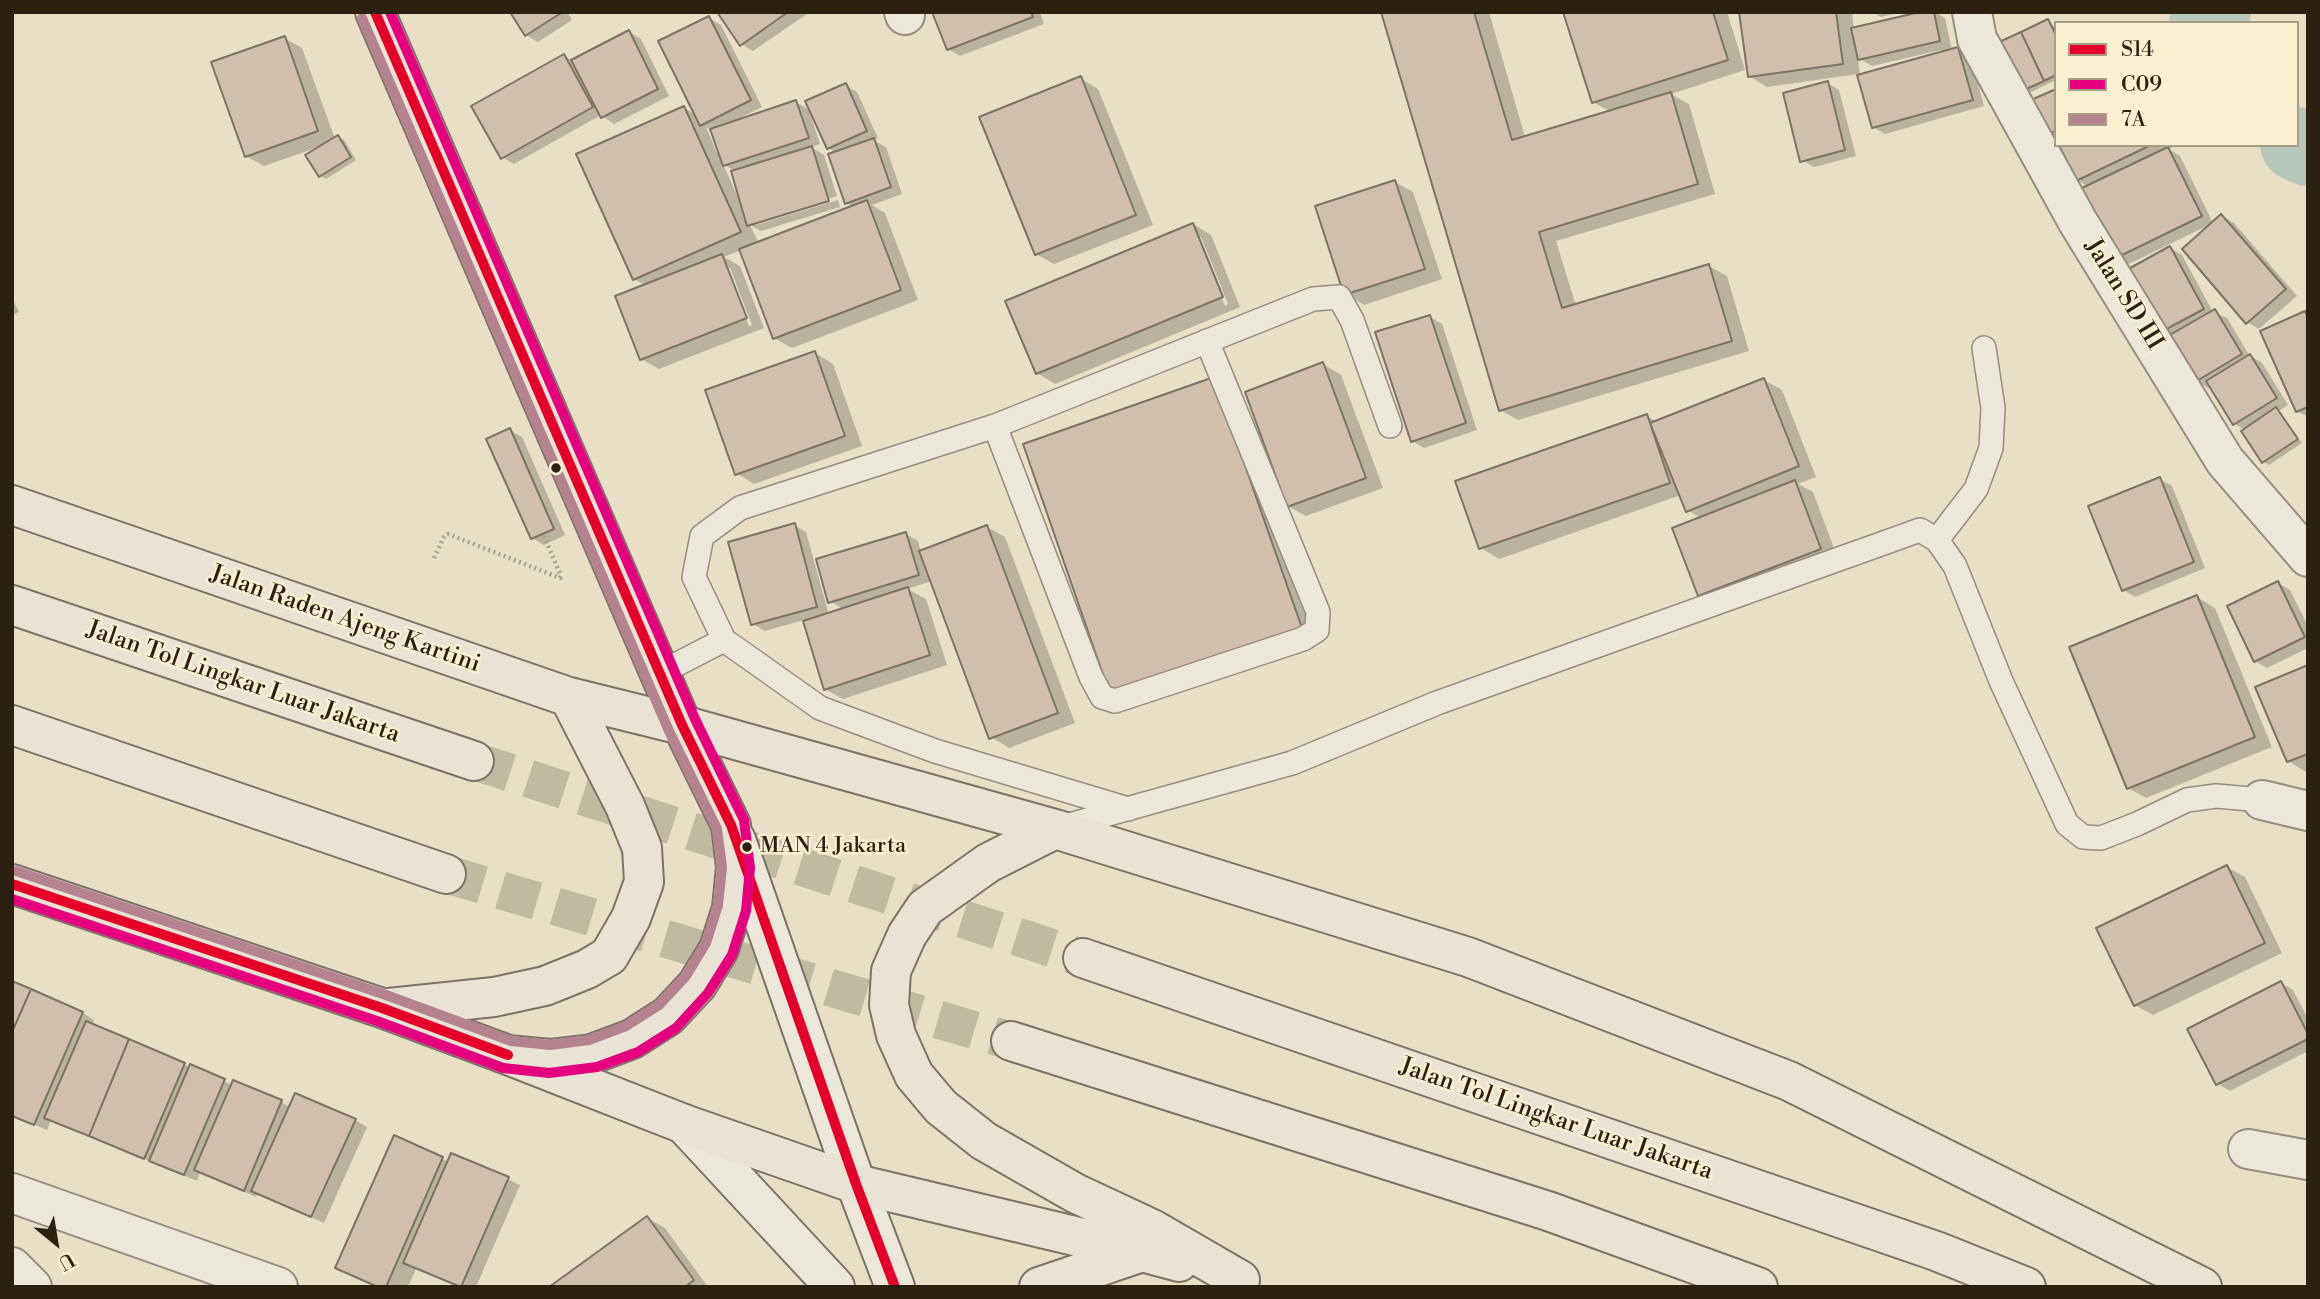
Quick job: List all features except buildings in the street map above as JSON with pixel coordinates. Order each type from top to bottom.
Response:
[{"type":"highway","points":[[375,12],[682,725],[731,825],[736,867],[732,908],[719,949],[697,985],[668,1016],[632,1039],[592,1054],[550,1059],[508,1055]]},
{"type":"highway","name":"Jalan Raden Ajeng Kartini","points":[[12,505],[569,697],[682,725],[1055,829],[1468,957],[1789,1081],[2202,1287]]},
{"type":"highway","name":"Jalan Tol Lingkar Luar Jakarta","points":[[12,605],[474,761]]},
{"type":"highway","points":[[382,1008],[494,996],[545,986],[587,969],[609,956],[631,918],[644,882],[642,848],[625,806],[569,697]]},
{"type":"highway","points":[[12,725],[446,874]]},
{"type":"highway","points":[[1055,829],[988,863],[925,908],[906,935],[891,971],[889,1005],[896,1035],[914,1075],[941,1107],[984,1141],[1075,1193],[1152,1229],[1251,1283]]},
{"type":"highway","points":[[12,884],[382,1008],[684,1125],[856,1184],[1142,1252],[1251,1283]]},
{"type":"highway","name":"Jalan Tol Lingkar Luar Jakarta","points":[[1083,958],[1936,1251],[2026,1287]]},
{"type":"highway","points":[[1011,1041],[1549,1211],[1758,1287]]},
{"type":"highway","points":[[1039,1287],[1142,1252]]},
{"type":"street","name":"Jalan SD III","points":[[1972,12],[1977,39],[2078,222],[2225,461],[2308,557]]},
{"type":"street","points":[[2262,800],[2308,811]]},
{"type":"street","points":[[731,825],[856,1184],[895,1287]]},
{"type":"street","points":[[684,1125],[835,1287]]},
{"type":"street","points":[[2248,1149],[2308,1160]]},
{"type":"street","points":[[12,1193],[278,1287]]},
{"type":"street","points":[[12,1267],[32,1287]]},
{"type":"lane","points":[[1129,809],[935,751],[820,708],[723,640],[694,577],[702,536],[740,508],[995,426],[1313,299],[1339,298],[1352,320],[1390,426]]},
{"type":"lane","points":[[995,426],[1091,677],[1102,696],[1115,701],[1303,639],[1317,630],[1318,612],[1207,341]]},
{"type":"lane","points":[[1937,540],[1976,489],[1991,447],[1993,408],[1984,348]]},
{"type":"lane","points":[[1055,829],[1292,763],[1437,703],[1920,530],[1937,540],[1955,566],[2001,681],[2067,824],[2082,837],[2101,838],[2187,800],[2216,796],[2262,800]]},
{"type":"lane","points":[[660,673],[723,640]]},
{"type":"path","points":[[434,558],[448,534],[560,579],[543,534]]},
{"type":"waterway","points":[[2207,21],[2214,12]]},
{"type":"waterway","points":[[2299,145],[2308,149]]},
{"type":"tunnel","points":[[474,761],[1083,958]]},
{"type":"tunnel","points":[[446,874],[1011,1041]]},
{"type":"transit line","name":"S14","points":[[375,12],[682,725],[731,825],[856,1184],[895,1287]]},
{"type":"transit line","name":"C09","points":[[12,899],[377,1021],[503,1068],[549,1073],[597,1067],[638,1052],[676,1028],[708,993],[732,955],[746,911],[750,868],[744,820],[695,719],[390,12]]},
{"type":"transit line","name":"7A","points":[[16,871],[386,995],[511,1041],[550,1045],[589,1040],[626,1026],[659,1005],[686,976],[706,943],[718,905],[722,867],[717,829],[669,731],[362,18]]},
{"type":"transit line","name":"S14","points":[[12,884],[382,1008],[508,1055]]},
{"type":"place","name":"MAN 4 Jakarta","points":[[747,847]]}]
